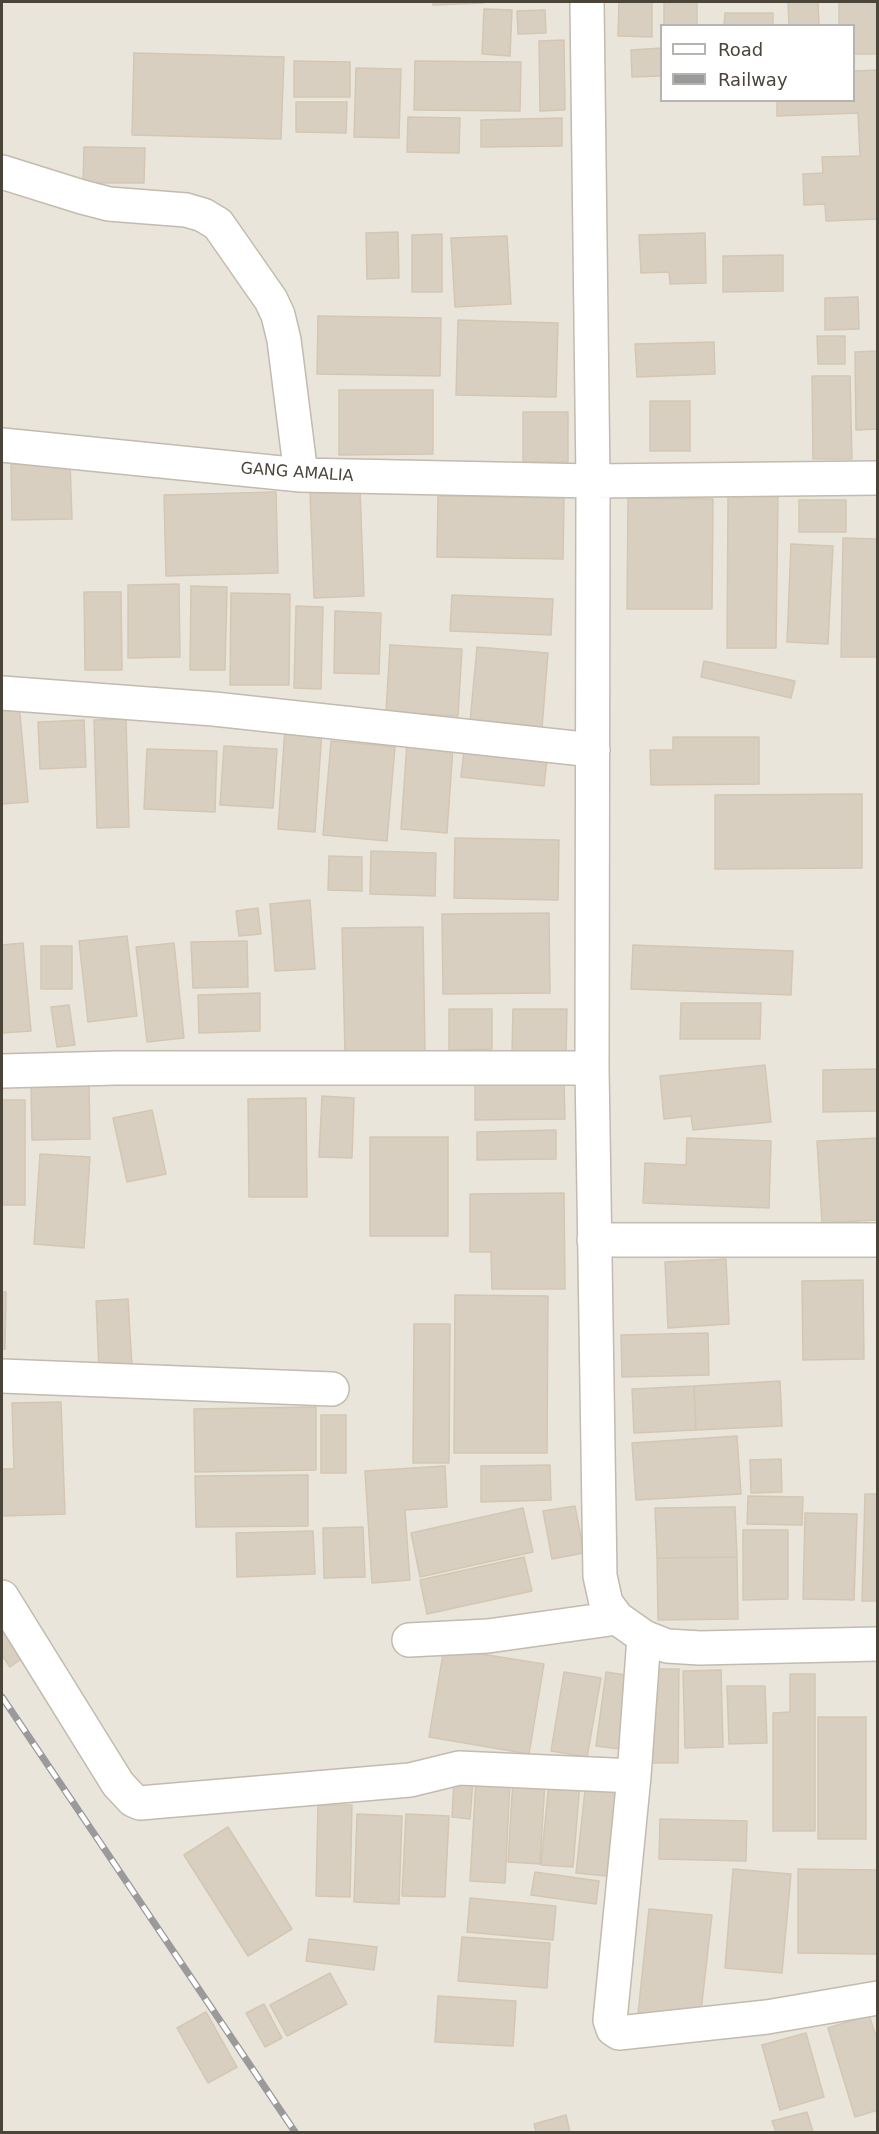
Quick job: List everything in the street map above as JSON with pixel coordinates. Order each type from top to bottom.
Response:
[{"type":"street","points":[[587,2],[593,481],[592,1068],[600,1576],[606,1603],[617,1618],[644,1637],[667,1646],[700,1648],[878,1644]]},
{"type":"street","points":[[2,172],[109,204],[186,210],[203,215],[218,224],[271,300],[278,315],[284,340],[301,476]]},
{"type":"street","name":"GANG AMALIA","points":[[2,445],[301,476],[593,481],[878,478]]},
{"type":"street","points":[[2,693],[213,709],[593,750]]},
{"type":"street","points":[[2,1071],[116,1068],[592,1068]]},
{"type":"street","points":[[594,1240],[878,1240]]},
{"type":"street","points":[[2,1376],[332,1389]]},
{"type":"street","points":[[2,1597],[118,1784],[133,1800],[140,1803],[410,1780],[459,1768],[634,1776]]},
{"type":"street","points":[[409,1640],[488,1636],[617,1618]]},
{"type":"street","points":[[644,1637],[634,1776],[610,2020],[613,2029],[620,2033],[767,2017],[878,1998]]},
{"type":"shaded area","points":[[2,2],[877,2],[877,2132],[2,2132]]},
{"type":"building","points":[[433,2],[484,2],[484,3],[433,5]]},
{"type":"building","points":[[619,2],[652,2],[652,37],[618,36]]},
{"type":"building","points":[[664,2],[697,2],[697,24],[664,24]]},
{"type":"building","points":[[788,2],[818,2],[819,24],[789,24]]},
{"type":"building","points":[[839,2],[878,2],[878,54],[855,54],[855,24],[839,24]]},
{"type":"building","points":[[484,9],[512,10],[510,56],[482,54]]},
{"type":"building","points":[[545,10],[546,33],[518,34],[517,11]]},
{"type":"building","points":[[725,13],[773,13],[773,24],[724,24]]},
{"type":"building","points":[[564,40],[565,110],[540,111],[539,41]]},
{"type":"building","points":[[660,48],[660,76],[632,77],[631,50]]},
{"type":"building","points":[[134,53],[284,57],[281,139],[132,135]]},
{"type":"building","points":[[294,61],[350,62],[350,97],[294,97]]},
{"type":"building","points":[[415,61],[521,62],[520,111],[414,110]]},
{"type":"building","points":[[356,68],[401,69],[399,138],[354,137]]},
{"type":"building","points":[[878,70],[878,219],[826,221],[825,204],[804,205],[803,174],[823,173],[822,157],[860,156],[858,113],[777,116],[777,102],[855,102],[855,71]]},
{"type":"building","points":[[296,102],[347,102],[346,133],[296,132]]},
{"type":"building","points":[[408,117],[460,118],[459,153],[407,152]]},
{"type":"building","points":[[562,118],[562,146],[481,147],[481,120]]},
{"type":"building","points":[[84,147],[145,148],[144,183],[83,183]]},
{"type":"building","points":[[398,232],[399,278],[367,279],[366,233]]},
{"type":"building","points":[[705,233],[706,283],[670,284],[669,272],[641,273],[639,235]]},
{"type":"building","points":[[442,234],[442,292],[412,292],[412,235]]},
{"type":"building","points":[[507,236],[511,304],[455,307],[451,238]]},
{"type":"building","points":[[783,255],[783,291],[723,292],[723,256]]},
{"type":"building","points":[[858,297],[859,329],[825,330],[825,298]]},
{"type":"building","points":[[318,316],[441,318],[440,376],[317,374]]},
{"type":"building","points":[[458,320],[558,323],[556,397],[456,395]]},
{"type":"building","points":[[817,336],[845,336],[845,364],[818,364]]},
{"type":"building","points":[[714,342],[715,374],[637,377],[635,344]]},
{"type":"building","points":[[878,351],[878,429],[856,430],[855,352]]},
{"type":"building","points":[[812,376],[850,376],[852,459],[813,459]]},
{"type":"building","points":[[339,390],[433,390],[433,454],[339,455]]},
{"type":"building","points":[[650,401],[690,401],[690,451],[650,451]]},
{"type":"building","points":[[523,412],[568,412],[568,462],[523,462]]},
{"type":"building","points":[[70,463],[72,519],[12,520],[11,464]]},
{"type":"building","points":[[360,489],[364,596],[314,598],[310,491]]},
{"type":"building","points":[[276,492],[278,573],[166,576],[164,495]]},
{"type":"building","points":[[438,496],[564,498],[563,559],[437,557]]},
{"type":"building","points":[[728,496],[778,496],[776,648],[727,648]]},
{"type":"building","points":[[628,498],[713,499],[712,609],[627,609]]},
{"type":"building","points":[[799,500],[846,500],[846,532],[799,532]]},
{"type":"building","points":[[843,538],[878,539],[878,657],[841,657]]},
{"type":"building","points":[[791,544],[833,546],[828,644],[787,642]]},
{"type":"building","points":[[179,584],[180,657],[128,658],[128,585]]},
{"type":"building","points":[[191,586],[227,587],[225,670],[190,670]]},
{"type":"building","points":[[84,592],[121,592],[122,670],[85,670]]},
{"type":"building","points":[[231,593],[290,594],[289,685],[230,685]]},
{"type":"building","points":[[452,595],[553,599],[551,635],[450,631]]},
{"type":"building","points":[[296,606],[323,607],[321,689],[294,688]]},
{"type":"building","points":[[335,611],[381,613],[379,674],[334,673]]},
{"type":"building","points":[[390,645],[462,649],[458,716],[386,712]]},
{"type":"building","points":[[477,647],[548,653],[542,728],[470,722]]},
{"type":"building","points":[[704,661],[795,681],[791,698],[701,677]]},
{"type":"building","points":[[19,704],[28,802],[2,804],[2,705]]},
{"type":"building","points":[[126,719],[129,827],[97,828],[94,720]]},
{"type":"building","points":[[84,720],[86,767],[40,769],[38,722]]},
{"type":"building","points":[[285,728],[322,730],[315,832],[278,829]]},
{"type":"building","points":[[673,737],[759,737],[759,784],[651,785],[650,750],[673,750]]},
{"type":"building","points":[[331,741],[395,747],[387,841],[323,835]]},
{"type":"building","points":[[465,742],[548,751],[544,786],[461,777]]},
{"type":"building","points":[[407,743],[453,747],[447,833],[401,829]]},
{"type":"building","points":[[224,746],[277,749],[273,808],[220,805]]},
{"type":"building","points":[[147,749],[217,751],[215,812],[144,809]]},
{"type":"building","points":[[862,794],[862,868],[715,869],[715,795]]},
{"type":"building","points":[[455,838],[559,840],[558,900],[454,898]]},
{"type":"building","points":[[371,851],[436,853],[435,896],[370,894]]},
{"type":"building","points":[[329,856],[362,857],[362,891],[328,890]]},
{"type":"building","points":[[310,900],[315,969],[275,971],[270,904]]},
{"type":"building","points":[[258,908],[261,934],[239,936],[236,911]]},
{"type":"building","points":[[549,913],[550,993],[443,994],[442,914]]},
{"type":"building","points":[[423,927],[425,1053],[345,1054],[342,928]]},
{"type":"building","points":[[127,936],[137,1016],[88,1022],[79,941]]},
{"type":"building","points":[[247,941],[248,987],[193,988],[191,942]]},
{"type":"building","points":[[23,943],[31,1031],[2,1033],[2,945]]},
{"type":"building","points":[[174,943],[184,1038],[147,1042],[136,947]]},
{"type":"building","points":[[633,945],[793,951],[791,995],[631,989]]},
{"type":"building","points":[[41,946],[72,946],[72,989],[41,989]]},
{"type":"building","points":[[260,993],[260,1031],[199,1033],[198,995]]},
{"type":"building","points":[[681,1003],[761,1003],[760,1039],[680,1039]]},
{"type":"building","points":[[69,1005],[75,1045],[57,1047],[51,1007]]},
{"type":"building","points":[[449,1009],[492,1009],[492,1049],[449,1050]]},
{"type":"building","points":[[513,1009],[567,1009],[566,1053],[512,1053]]},
{"type":"building","points":[[765,1065],[771,1122],[693,1130],[691,1116],[664,1119],[660,1076]]},
{"type":"building","points":[[878,1069],[878,1111],[823,1112],[823,1070]]},
{"type":"building","points":[[564,1083],[565,1119],[475,1120],[475,1085]]},
{"type":"building","points":[[89,1085],[90,1139],[32,1140],[31,1086]]},
{"type":"building","points":[[322,1096],[354,1098],[352,1158],[319,1157]]},
{"type":"building","points":[[306,1098],[307,1197],[249,1197],[248,1099]]},
{"type":"building","points":[[2,1100],[25,1100],[25,1205],[2,1205]]},
{"type":"building","points":[[152,1110],[166,1174],[127,1182],[113,1118]]},
{"type":"building","points":[[556,1130],[556,1159],[477,1160],[477,1132]]},
{"type":"building","points":[[370,1137],[448,1137],[448,1236],[370,1236]]},
{"type":"building","points":[[687,1138],[771,1141],[769,1208],[643,1203],[645,1163],[686,1165]]},
{"type":"building","points":[[878,1138],[878,1220],[822,1223],[817,1141]]},
{"type":"building","points":[[40,1154],[90,1157],[84,1248],[34,1244]]},
{"type":"building","points":[[564,1193],[565,1289],[492,1289],[491,1252],[470,1252],[470,1194]]},
{"type":"building","points":[[726,1259],[729,1324],[668,1328],[665,1262]]},
{"type":"building","points":[[863,1280],[864,1359],[803,1360],[802,1281]]},
{"type":"building","points":[[2,1292],[6,1292],[5,1349],[2,1349]]},
{"type":"building","points":[[455,1295],[548,1296],[547,1453],[454,1453]]},
{"type":"building","points":[[128,1299],[132,1367],[99,1369],[96,1301]]},
{"type":"building","points":[[414,1324],[450,1324],[449,1463],[413,1463]]},
{"type":"building","points":[[708,1333],[709,1375],[622,1377],[621,1335]]},
{"type":"building","points":[[780,1381],[782,1426],[696,1430],[694,1386]]},
{"type":"building","points":[[694,1386],[696,1430],[634,1433],[632,1389]]},
{"type":"building","points":[[61,1402],[65,1514],[2,1516],[2,1469],[14,1469],[12,1403]]},
{"type":"building","points":[[316,1407],[316,1470],[195,1472],[194,1409]]},
{"type":"building","points":[[321,1415],[346,1415],[346,1473],[321,1473]]},
{"type":"building","points":[[737,1436],[741,1494],[636,1500],[632,1443]]},
{"type":"building","points":[[781,1459],[782,1492],[751,1493],[750,1460]]},
{"type":"building","points":[[550,1465],[551,1500],[481,1502],[481,1466]]},
{"type":"building","points":[[445,1466],[447,1507],[405,1510],[410,1580],[372,1583],[365,1471]]},
{"type":"building","points":[[308,1475],[308,1526],[196,1527],[195,1476]]},
{"type":"building","points":[[865,1494],[878,1494],[878,1601],[862,1601]]},
{"type":"building","points":[[748,1496],[803,1497],[802,1525],[747,1524]]},
{"type":"building","points":[[575,1506],[584,1553],[552,1559],[543,1511]]},
{"type":"building","points":[[735,1507],[737,1557],[657,1558],[655,1508]]},
{"type":"building","points":[[523,1508],[533,1552],[420,1577],[411,1533]]},
{"type":"building","points":[[805,1513],[857,1514],[854,1600],[803,1599]]},
{"type":"building","points":[[363,1527],[365,1577],[324,1578],[323,1528]]},
{"type":"building","points":[[743,1530],[788,1530],[788,1599],[743,1600]]},
{"type":"building","points":[[313,1531],[315,1574],[237,1577],[236,1533]]},
{"type":"building","points":[[524,1557],[532,1591],[427,1614],[420,1580]]},
{"type":"building","points":[[737,1557],[738,1619],[658,1620],[657,1558]]},
{"type":"building","points":[[2,1610],[30,1653],[10,1667],[2,1655]]},
{"type":"building","points":[[444,1648],[544,1664],[529,1754],[429,1737]]},
{"type":"building","points":[[645,1669],[679,1669],[678,1763],[644,1763]]},
{"type":"building","points":[[721,1670],[723,1747],[685,1748],[683,1671]]},
{"type":"building","points":[[564,1672],[601,1678],[587,1757],[551,1751]]},
{"type":"building","points":[[606,1672],[639,1677],[628,1750],[596,1746]]},
{"type":"building","points":[[790,1674],[815,1674],[815,1831],[773,1831],[773,1713],[790,1712]]},
{"type":"building","points":[[727,1686],[765,1686],[767,1743],[729,1744]]},
{"type":"building","points":[[818,1717],[866,1717],[866,1839],[818,1839]]},
{"type":"building","points":[[454,1779],[473,1780],[470,1819],[452,1817]]},
{"type":"building","points":[[476,1779],[510,1781],[505,1883],[470,1881]]},
{"type":"building","points":[[513,1779],[545,1781],[540,1864],[508,1862]]},
{"type":"building","points":[[549,1781],[580,1783],[573,1867],[541,1865]]},
{"type":"building","points":[[586,1781],[626,1786],[616,1877],[576,1873]]},
{"type":"building","points":[[318,1805],[352,1805],[350,1897],[316,1896]]},
{"type":"building","points":[[357,1814],[402,1816],[399,1904],[354,1902]]},
{"type":"building","points":[[406,1814],[449,1816],[445,1897],[402,1896]]},
{"type":"building","points":[[660,1819],[747,1821],[746,1861],[659,1859]]},
{"type":"building","points":[[228,1827],[292,1929],[248,1956],[184,1855]]},
{"type":"building","points":[[733,1869],[791,1874],[782,1973],[725,1968]]},
{"type":"building","points":[[798,1869],[878,1870],[878,1954],[798,1953]]},
{"type":"building","points":[[535,1872],[599,1881],[596,1904],[531,1895]]},
{"type":"building","points":[[470,1898],[556,1906],[553,1940],[467,1932]]},
{"type":"building","points":[[649,1909],[712,1915],[700,2020],[638,2014]]},
{"type":"building","points":[[462,1937],[550,1943],[547,1988],[458,1981]]},
{"type":"building","points":[[309,1939],[377,1947],[374,1970],[306,1961]]},
{"type":"building","points":[[330,1973],[347,2004],[287,2036],[270,2005]]},
{"type":"building","points":[[438,1996],[516,2001],[513,2046],[435,2042]]},
{"type":"building","points":[[264,2004],[282,2038],[265,2047],[246,2013]]},
{"type":"building","points":[[206,2012],[237,2067],[208,2083],[177,2028]]},
{"type":"building","points":[[869,2015],[878,2042],[878,2110],[855,2117],[828,2028]]},
{"type":"building","points":[[806,2033],[824,2097],[780,2110],[762,2045]]},
{"type":"building","points":[[807,2112],[813,2132],[776,2132],[772,2121]]},
{"type":"building","points":[[566,2115],[570,2132],[536,2132],[534,2124]]},
{"type":"railway","points":[[2,1697],[295,2132]]}]
